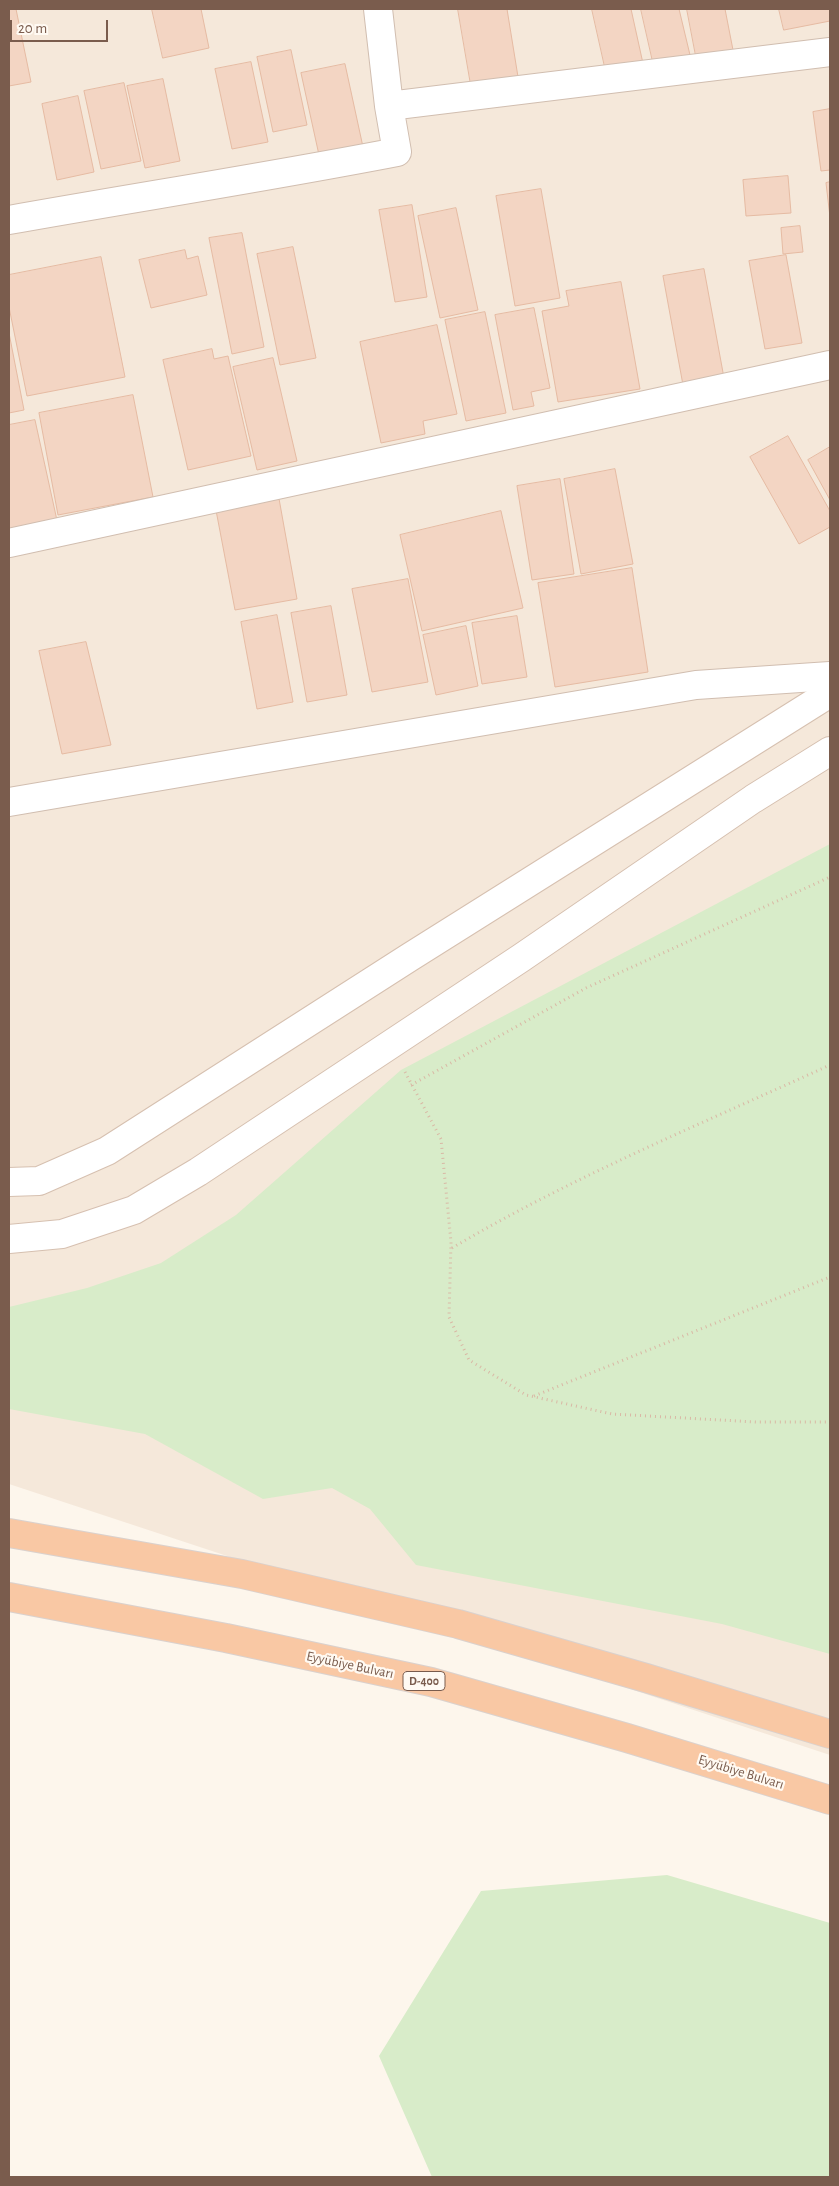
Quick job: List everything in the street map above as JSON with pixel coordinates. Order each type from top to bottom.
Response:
[{"type":"highway","points":[[9,1533],[242,1574],[458,1624],[646,1678],[830,1734]]},
{"type":"highway","name":"Eyyübiye Bulvarı","points":[[9,1597],[226,1638],[431,1682],[627,1738],[830,1800]]},
{"type":"street","points":[[9,220],[298,171],[397,152],[389,106],[378,9]]},
{"type":"street","points":[[389,106],[830,52]]},
{"type":"street","points":[[9,543],[830,365]]},
{"type":"street","points":[[9,802],[696,685],[830,676]]},
{"type":"street","points":[[9,1182],[39,1181],[107,1152],[418,952],[830,692]]},
{"type":"street","points":[[9,1239],[62,1234],[134,1210],[198,1172],[390,1046],[753,799],[830,752]]},
{"type":"path","points":[[411,1085],[586,988],[830,877]]},
{"type":"path","points":[[390,1046],[441,1139],[451,1249],[449,1317],[469,1360],[526,1395],[612,1414],[756,1422],[830,1422]]},
{"type":"path","points":[[451,1249],[496,1222],[577,1182],[830,1065]]},
{"type":"path","points":[[533,1397],[830,1277]]},
{"type":"shaded area","points":[[9,9],[830,9],[830,1755],[9,1484]]},
{"type":"green space","points":[[830,844],[830,1654],[722,1624],[416,1565],[370,1509],[332,1488],[263,1499],[145,1434],[9,1409],[9,1307],[87,1288],[161,1263],[236,1215],[401,1070]]},
{"type":"green space","points":[[667,1875],[830,1923],[830,2177],[432,2177],[379,2056],[481,1891]]},
{"type":"building","points":[[9,9],[16,9],[31,82],[9,86]]},
{"type":"building","points":[[152,9],[201,9],[209,48],[163,58]]},
{"type":"building","points":[[458,9],[507,9],[519,83],[472,91]]},
{"type":"building","points":[[592,9],[631,9],[644,68],[607,76]]},
{"type":"building","points":[[641,9],[679,9],[690,55],[653,62]]},
{"type":"building","points":[[687,9],[725,9],[733,50],[696,56]]},
{"type":"building","points":[[779,9],[830,9],[830,21],[784,30]]},
{"type":"building","points":[[291,50],[307,125],[273,132],[257,57]]},
{"type":"building","points":[[251,62],[268,142],[232,149],[215,69]]},
{"type":"building","points":[[345,64],[363,147],[319,155],[301,73]]},
{"type":"building","points":[[163,79],[180,161],[145,168],[127,86]]},
{"type":"building","points":[[124,83],[141,161],[101,169],[84,91]]},
{"type":"building","points":[[78,96],[94,172],[57,180],[42,104]]},
{"type":"building","points":[[830,109],[830,170],[821,171],[813,112]]},
{"type":"building","points":[[788,176],[791,213],[746,216],[743,180]]},
{"type":"building","points":[[830,182],[830,217],[826,183]]},
{"type":"building","points":[[541,189],[560,298],[515,306],[496,196]]},
{"type":"building","points":[[412,205],[427,297],[395,302],[379,210]]},
{"type":"building","points":[[456,208],[478,310],[440,318],[418,216]]},
{"type":"building","points":[[800,226],[803,252],[783,254],[781,228]]},
{"type":"building","points":[[242,233],[264,347],[232,354],[209,238]]},
{"type":"building","points":[[293,247],[316,358],[280,365],[257,254]]},
{"type":"building","points":[[185,250],[187,259],[198,256],[207,295],[151,308],[139,260]]},
{"type":"building","points":[[786,255],[802,343],[765,349],[749,261]]},
{"type":"building","points":[[101,257],[125,377],[27,396],[9,307],[9,275]]},
{"type":"building","points":[[704,269],[724,378],[683,385],[663,276]]},
{"type":"building","points":[[621,282],[640,389],[558,402],[542,311],[569,306],[566,291]]},
{"type":"building","points":[[534,308],[550,388],[531,392],[534,406],[513,410],[495,315]]},
{"type":"building","points":[[485,312],[506,413],[466,421],[445,320]]},
{"type":"building","points":[[437,325],[457,414],[423,421],[425,434],[381,443],[360,342]]},
{"type":"building","points":[[9,333],[24,410],[9,413]]},
{"type":"building","points":[[212,349],[214,359],[228,356],[251,456],[188,470],[163,360]]},
{"type":"building","points":[[273,358],[297,461],[257,470],[233,367]]},
{"type":"building","points":[[133,395],[153,497],[58,515],[39,413]]},
{"type":"building","points":[[35,420],[58,525],[9,537],[9,425]]},
{"type":"building","points":[[788,436],[830,511],[830,527],[799,544],[750,457]]},
{"type":"building","points":[[830,447],[830,500],[808,460]]},
{"type":"building","points":[[615,469],[633,564],[581,574],[564,479]]},
{"type":"building","points":[[560,479],[574,574],[532,580],[517,486]]},
{"type":"building","points":[[278,493],[297,599],[235,610],[215,505]]},
{"type":"building","points":[[501,511],[523,608],[422,631],[400,535]]},
{"type":"building","points":[[632,568],[648,672],[555,687],[538,583]]},
{"type":"building","points":[[408,579],[428,682],[372,692],[352,589]]},
{"type":"building","points":[[331,606],[347,695],[307,702],[291,613]]},
{"type":"building","points":[[277,615],[293,702],[257,709],[241,622]]},
{"type":"building","points":[[517,616],[527,677],[482,684],[472,623]]},
{"type":"building","points":[[466,626],[478,686],[436,695],[423,635]]},
{"type":"building","points":[[86,642],[111,745],[62,754],[39,651]]}]
